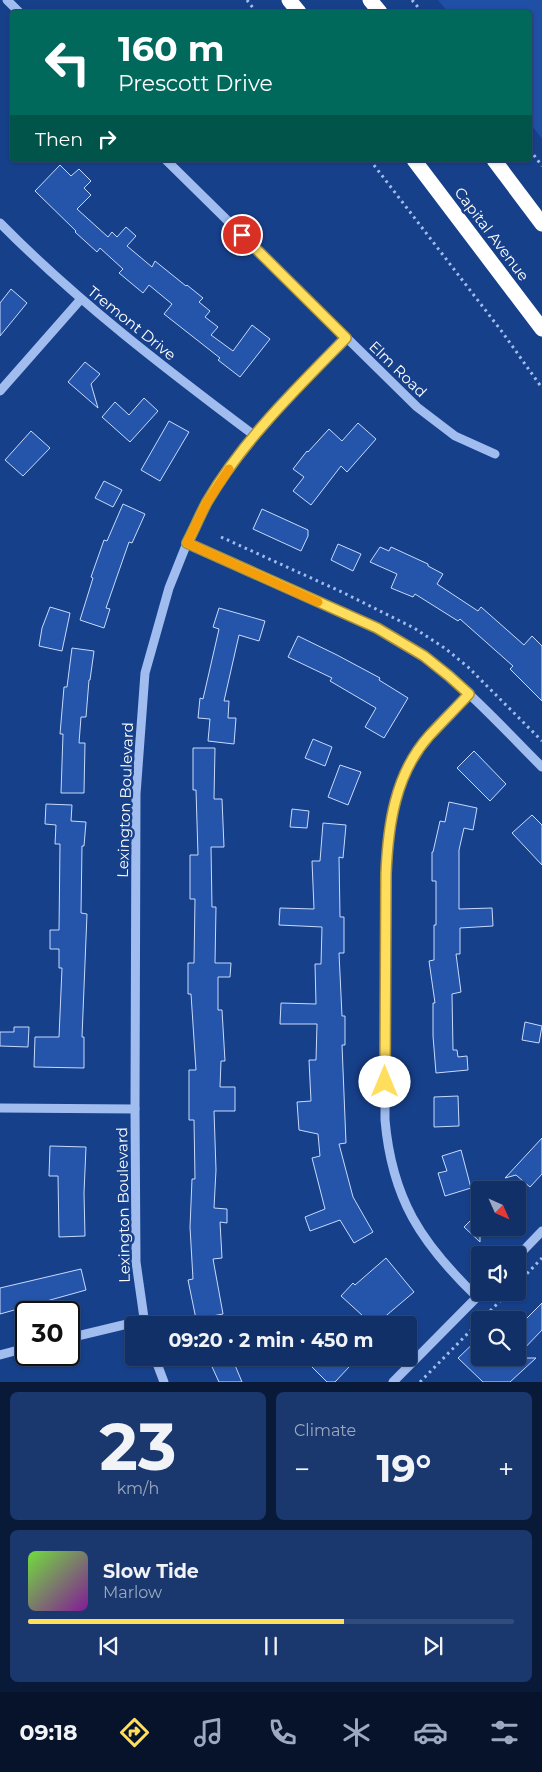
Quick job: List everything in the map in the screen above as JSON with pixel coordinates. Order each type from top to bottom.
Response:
[{"type":"highway","points":[[289,0],[297,10]]},
{"type":"highway","points":[[370,0],[378,10]]},
{"type":"highway","name":"Capital Avenue","points":[[416,162],[542,329]]},
{"type":"highway","points":[[496,162],[542,224]]},
{"type":"street","points":[[7,0],[17,10]]},
{"type":"street","name":"Elm Road","points":[[168,162],[417,407],[455,436],[494,454]]},
{"type":"street","name":"Tremont Drive","points":[[0,223],[34,258],[121,334],[255,436]]},
{"type":"street","points":[[0,391],[81,300]]},
{"type":"street","name":"Lexington Boulevard","points":[[143,1316],[136,1262],[135,1109],[136,794],[145,673],[166,597],[187,543],[207,502],[255,436],[346,338]]},
{"type":"street","points":[[187,543],[383,632],[424,656],[469,694],[542,767]]},
{"type":"street","points":[[469,694],[428,737],[410,764],[398,790],[392,815],[386,874],[385,1120],[394,1174],[414,1221],[425,1240],[439,1257],[471,1287]]},
{"type":"street","points":[[0,1108],[135,1109]]},
{"type":"street","points":[[526,1248],[542,1231]]},
{"type":"street","points":[[393,1382],[473,1301]]},
{"type":"street","points":[[80,1336],[125,1326]]},
{"type":"street","points":[[0,1355],[15,1351]]},
{"type":"street","points":[[158,1366],[164,1382]]},
{"type":"path","points":[[412,0],[420,10]]},
{"type":"path","points":[[532,153],[542,166]]},
{"type":"path","points":[[372,162],[503,333],[542,388]]},
{"type":"path","points":[[526,1275],[542,1258]]},
{"type":"path","points":[[490,1311],[500,1301]]},
{"type":"path","points":[[420,1382],[471,1331]]},
{"type":"shaded area","points":[[438,0],[542,0],[542,139],[532,126],[532,10],[446,10]]},
{"type":"building","points":[[60,165],[71,176],[79,169],[91,181],[84,188],[91,195],[77,209],[108,237],[112,232],[117,237],[126,227],[136,236],[127,246],[152,267],[155,261],[203,298],[199,302],[210,311],[205,317],[218,327],[211,335],[233,351],[252,325],[270,339],[240,377],[218,360],[220,358],[164,314],[172,304],[149,285],[143,293],[119,273],[123,269],[100,248],[97,252],[35,191]]},
{"type":"building","points":[[11,289],[27,303],[0,336],[0,303]]},
{"type":"building","points":[[85,362],[100,374],[91,384],[98,408],[68,382]]},
{"type":"building","points":[[144,398],[158,411],[130,442],[102,417],[115,402],[129,415]]},
{"type":"building","points":[[169,421],[189,432],[160,481],[141,470]]},
{"type":"building","points":[[358,423],[376,439],[347,472],[341,466],[311,505],[293,491],[304,477],[293,469],[307,451],[329,429],[342,441]]},
{"type":"building","points":[[31,431],[50,448],[23,476],[5,460]]},
{"type":"building","points":[[104,481],[122,490],[113,507],[95,498]]},
{"type":"building","points":[[123,504],[145,514],[132,543],[129,542],[106,608],[110,609],[104,628],[80,620],[93,578],[91,577],[104,540],[107,541]]},
{"type":"building","points":[[262,509],[308,530],[308,536],[301,551],[253,529]]},
{"type":"building","points":[[338,544],[361,554],[353,571],[331,560]]},
{"type":"building","points":[[380,547],[389,551],[391,547],[428,564],[428,566],[443,574],[437,584],[478,611],[481,607],[524,645],[532,636],[542,646],[542,701],[510,669],[513,666],[460,619],[458,621],[415,594],[413,597],[391,588],[397,574],[370,562]]},
{"type":"building","points":[[50,607],[70,613],[62,651],[39,646],[42,628]]},
{"type":"building","points":[[219,608],[265,621],[259,641],[239,635],[224,701],[229,701],[228,718],[236,718],[234,744],[208,741],[210,719],[198,718],[200,698],[203,699],[219,629],[213,627]]},
{"type":"building","points":[[298,636],[380,678],[379,680],[408,698],[384,738],[365,727],[376,708],[330,681],[332,678],[288,657]]},
{"type":"building","points":[[72,648],[94,651],[86,717],[81,717],[79,743],[85,743],[84,793],[61,793],[63,734],[60,734],[64,687],[67,687]]},
{"type":"building","points":[[313,739],[332,747],[325,766],[305,758]]},
{"type":"building","points":[[193,748],[215,748],[214,799],[222,799],[224,847],[211,847],[212,907],[216,907],[215,963],[231,963],[230,977],[218,977],[218,1010],[222,1010],[225,1061],[221,1061],[220,1087],[235,1087],[235,1111],[214,1111],[216,1170],[214,1208],[227,1209],[227,1223],[220,1222],[222,1258],[213,1259],[223,1314],[212,1316],[195,1316],[188,1280],[193,1279],[190,1227],[192,1179],[195,1179],[194,1120],[189,1120],[189,1070],[196,1070],[191,994],[188,994],[188,963],[194,963],[195,899],[190,899],[190,855],[198,855],[196,790],[193,790]]},
{"type":"building","points":[[474,751],[506,784],[490,801],[457,768]]},
{"type":"building","points":[[340,765],[361,772],[348,805],[328,797]]},
{"type":"building","points":[[449,802],[477,808],[473,830],[464,828],[459,850],[459,909],[492,908],[493,926],[460,928],[460,954],[456,954],[461,992],[452,994],[453,1050],[457,1050],[458,1057],[467,1056],[468,1070],[436,1073],[433,1036],[433,1003],[435,1003],[429,961],[434,960],[434,925],[436,925],[436,881],[432,881],[432,852],[440,821],[445,822]]},
{"type":"building","points":[[46,804],[72,805],[71,821],[86,822],[84,846],[82,846],[81,913],[87,914],[82,1037],[84,1037],[84,1068],[34,1067],[35,1037],[59,1037],[62,968],[59,968],[59,949],[50,949],[50,930],[59,930],[60,844],[55,844],[56,825],[45,824]]},
{"type":"building","points":[[292,809],[309,811],[307,828],[290,827]]},
{"type":"building","points":[[532,815],[542,825],[542,865],[512,833]]},
{"type":"building","points":[[323,823],[346,825],[343,858],[339,857],[340,917],[344,917],[344,953],[339,953],[342,1016],[345,1016],[345,1045],[342,1045],[346,1143],[339,1144],[353,1197],[373,1232],[354,1243],[340,1220],[310,1231],[305,1217],[325,1209],[312,1158],[320,1156],[318,1134],[299,1130],[297,1102],[311,1101],[309,1060],[316,1060],[317,1024],[280,1024],[281,1003],[316,1004],[315,964],[321,964],[322,927],[279,925],[280,908],[314,909],[312,861],[320,861]]},
{"type":"building","points":[[525,1022],[542,1026],[539,1043],[522,1040]]},
{"type":"building","points":[[14,1027],[29,1027],[28,1047],[0,1046],[0,1032],[14,1032]]},
{"type":"building","points":[[458,1096],[459,1126],[434,1127],[434,1097]]},
{"type":"building","points":[[542,1138],[542,1174],[530,1187],[526,1181],[523,1181],[516,1175],[505,1178]]},
{"type":"building","points":[[50,1146],[86,1147],[85,1236],[59,1237],[58,1176],[49,1176]]},
{"type":"building","points":[[461,1150],[471,1188],[445,1196],[438,1173],[447,1171],[442,1156]]},
{"type":"building","points":[[471,1220],[471,1234],[464,1227]]},
{"type":"building","points":[[474,1236],[480,1236],[480,1242]]},
{"type":"building","points":[[386,1258],[414,1292],[386,1316],[363,1316],[341,1296],[353,1283],[355,1285]]},
{"type":"building","points":[[81,1269],[86,1290],[47,1301],[15,1301],[15,1310],[0,1314],[0,1288]]},
{"type":"building","points":[[542,1303],[542,1330],[526,1347],[526,1319]]},
{"type":"building","points":[[471,1346],[471,1366],[526,1366],[526,1358],[536,1358],[510,1382],[483,1382],[458,1358]]},
{"type":"building","points":[[212,1366],[235,1366],[242,1382],[219,1382]]},
{"type":"building","points":[[311,1366],[349,1367],[335,1382],[327,1382]]},
{"type":"slow traffic","points":[[229,469],[207,502],[187,543],[318,602]]},
{"type":"route","points":[[242,235],[346,338],[294,392],[255,436],[227,472],[207,502],[187,543],[377,628],[424,656],[469,694],[428,737],[410,764],[398,790],[392,815],[386,874],[385,1082]]}]
